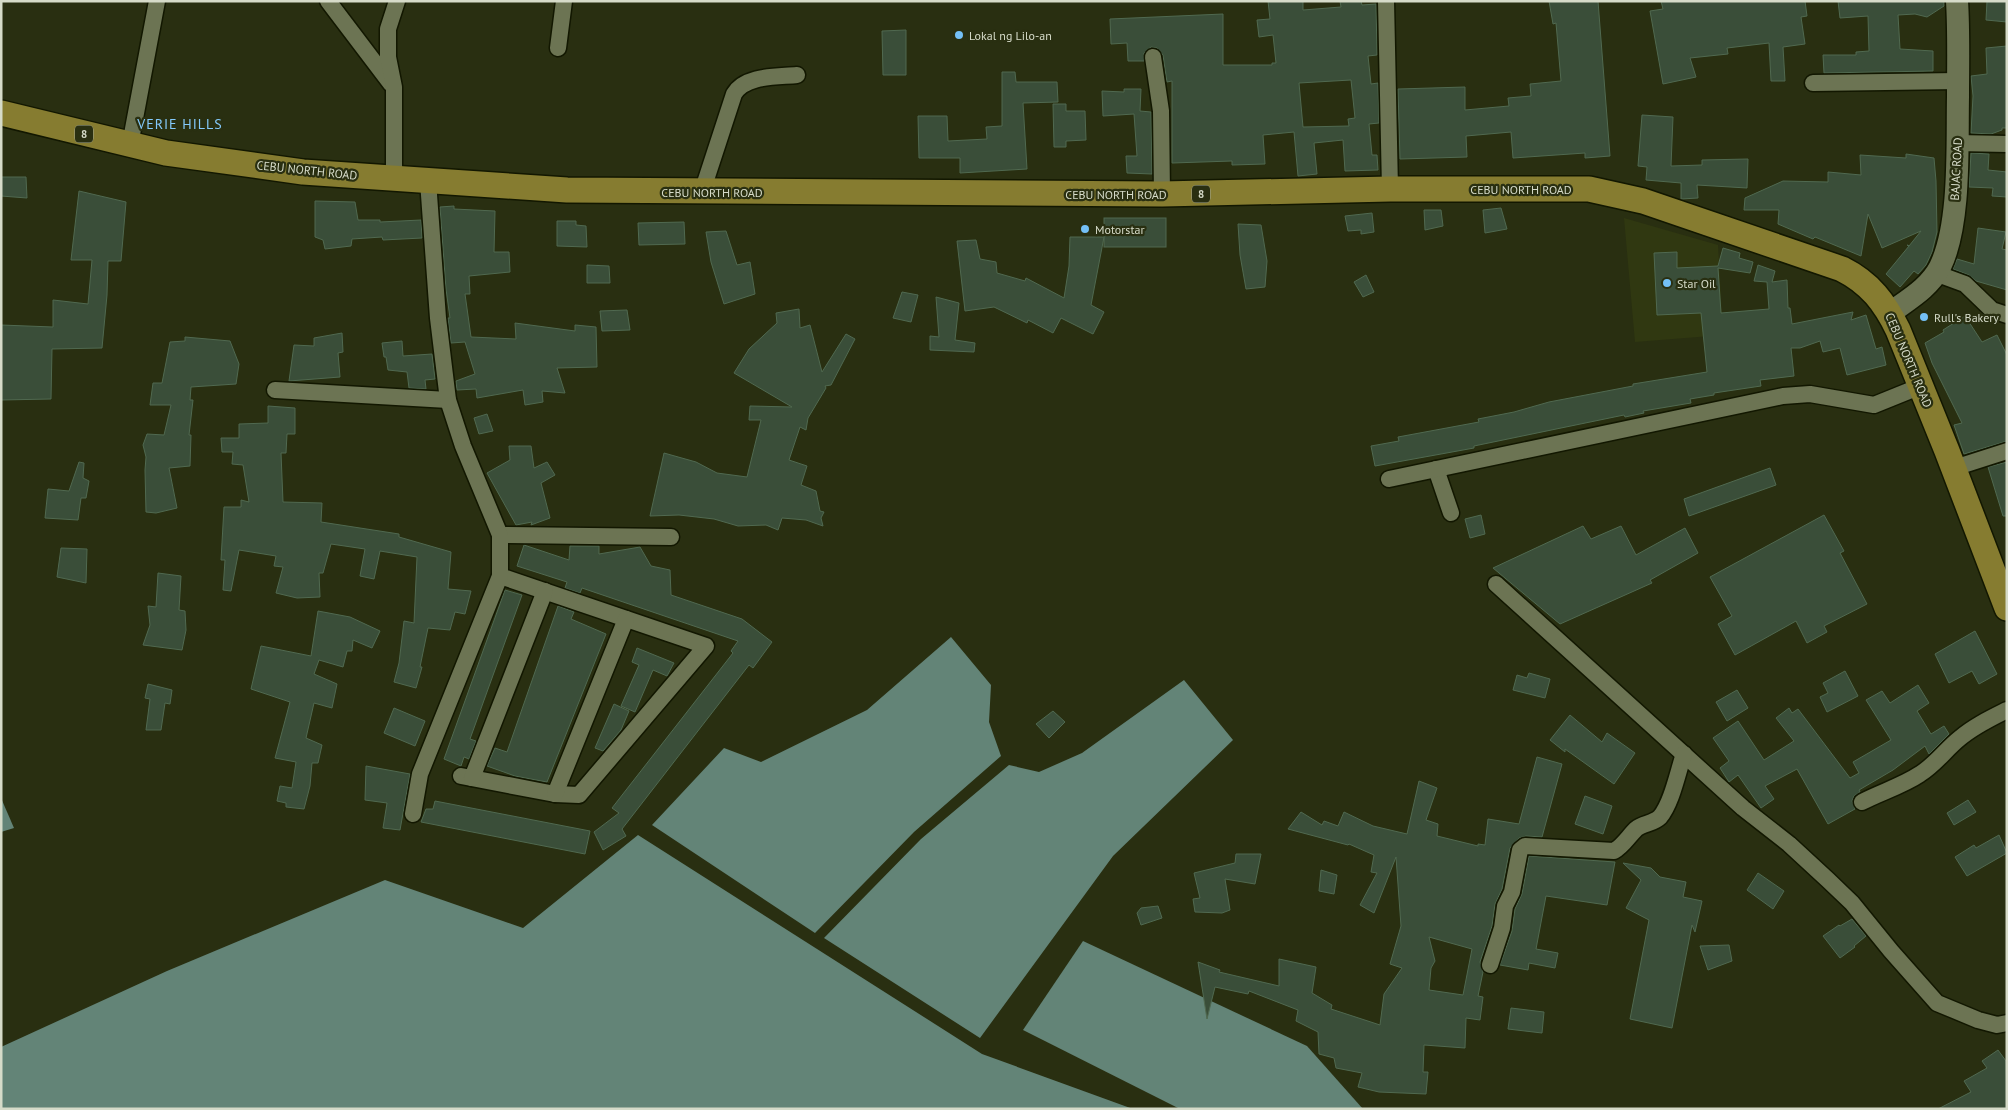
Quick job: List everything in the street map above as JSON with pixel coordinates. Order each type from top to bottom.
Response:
[{"type":"main road","name":"CEBU NORTH ROAD","points":[[1,113],[166,153],[302,172],[601,192],[1162,194],[1390,188],[1577,189],[1622,196],[1697,219],[1842,269],[1868,285],[1890,313],[1954,468],[2007,608]]},
{"type":"street","points":[[130,145],[157,1]]},
{"type":"street","points":[[328,1],[394,87]]},
{"type":"street","points":[[394,179],[394,87],[388,57],[388,29],[397,1]]},
{"type":"street","points":[[558,48],[564,1]]},
{"type":"street","points":[[1386,1],[1390,188]]},
{"type":"street","name":"BAJAC ROAD","points":[[1890,313],[1926,287],[1940,266],[1952,228],[1958,143],[1959,28],[1957,1]]},
{"type":"street","points":[[1153,57],[1161,111],[1162,194]]},
{"type":"street","points":[[702,192],[734,94],[738,87],[748,81],[797,75]]},
{"type":"street","points":[[1813,82],[1958,81]]},
{"type":"street","points":[[1958,143],[2007,144]]},
{"type":"street","points":[[413,814],[420,774],[500,576],[500,535],[464,446],[448,400],[438,318],[428,181]]},
{"type":"street","points":[[1936,273],[1965,284],[1992,310],[2007,315]]},
{"type":"street","points":[[1389,479],[1784,396],[1810,394],[1874,405],[1921,386]]},
{"type":"street","points":[[275,390],[448,400]]},
{"type":"street","points":[[1954,468],[2007,451]]},
{"type":"street","points":[[1436,469],[1451,513]]},
{"type":"street","points":[[500,535],[671,537]]},
{"type":"street","points":[[500,576],[706,646],[579,795],[555,794],[467,777],[545,592]]},
{"type":"street","points":[[1496,584],[1743,808],[1789,844],[1852,903],[1937,1003],[1978,1020],[1997,1025],[2007,1023]]},
{"type":"street","points":[[555,794],[626,619]]},
{"type":"street","points":[[1862,802],[1901,785],[1921,773],[1933,765],[1960,737],[2007,710]]},
{"type":"street","points":[[1490,965],[1502,928],[1505,906],[1512,892],[1520,850],[1525,846],[1614,851],[1621,848],[1629,836],[1639,827],[1648,825],[1659,818],[1665,808],[1684,754]]},
{"type":"shaded area","points":[[1624,218],[1718,245],[1723,335],[1635,342]]},
{"type":"shaded area","points":[[951,637],[991,685],[989,722],[1001,756],[914,832],[815,933],[652,825],[724,748],[761,762],[867,710]]},
{"type":"shaded area","points":[[1184,680],[1233,740],[1113,856],[980,1038],[824,938],[921,839],[1009,765],[1039,772],[1082,753]]},
{"type":"shaded area","points":[[1,798],[14,828],[1,832]]},
{"type":"shaded area","points":[[638,835],[982,1054],[1133,1109],[1,1109],[1,1047],[167,971],[385,880],[523,928]]},
{"type":"shaded area","points":[[1083,941],[1307,1046],[1363,1109],[1180,1109],[1023,1030]]},
{"type":"building","points":[[1268,1],[1303,1],[1303,10],[1341,7],[1340,1],[1361,1],[1362,5],[1376,4],[1377,55],[1368,56],[1371,84],[1378,83],[1379,123],[1369,124],[1372,155],[1377,155],[1378,170],[1345,171],[1343,140],[1314,143],[1317,174],[1298,176],[1294,132],[1263,135],[1265,164],[1232,165],[1232,161],[1172,163],[1172,81],[1167,82],[1163,55],[1157,48],[1151,47],[1144,53],[1144,61],[1128,61],[1127,43],[1111,44],[1110,19],[1223,14],[1223,65],[1272,65],[1272,63],[1276,63],[1273,35],[1259,37],[1257,20],[1270,19]],"holes":[[[1351,80],[1355,118],[1348,119],[1349,126],[1303,127],[1299,83]]]},
{"type":"building","points":[[1549,1],[1598,1],[1610,156],[1585,158],[1585,153],[1513,158],[1511,132],[1466,136],[1467,157],[1400,159],[1398,89],[1465,87],[1465,110],[1509,106],[1508,98],[1531,96],[1530,84],[1561,81],[1556,23],[1553,24]]},
{"type":"building","points":[[1661,1],[1805,1],[1807,16],[1801,17],[1805,44],[1783,47],[1785,81],[1771,81],[1769,43],[1727,48],[1728,54],[1690,58],[1696,77],[1663,84],[1650,11],[1663,9]]},
{"type":"building","points":[[1838,1],[1944,1],[1944,6],[1927,17],[1915,14],[1898,15],[1900,49],[1933,51],[1933,71],[1824,73],[1823,55],[1856,55],[1856,52],[1869,51],[1868,16],[1840,18]]},
{"type":"building","points":[[1987,1],[2007,1],[2007,22],[1986,20]]},
{"type":"building","points":[[906,30],[906,75],[883,75],[882,31]]},
{"type":"building","points":[[2007,46],[2007,128],[2002,128],[2002,130],[1991,134],[1971,133],[1973,96],[1971,76],[1987,74],[1986,48]]},
{"type":"building","points":[[1002,72],[1015,72],[1016,82],[1057,82],[1058,102],[1023,103],[1027,169],[960,173],[960,158],[919,158],[918,116],[947,116],[948,141],[987,139],[986,127],[1002,126]]},
{"type":"building","points":[[1124,89],[1141,89],[1140,111],[1151,112],[1152,174],[1127,173],[1126,156],[1137,156],[1134,114],[1103,116],[1102,91],[1124,92]]},
{"type":"building","points":[[1053,104],[1066,104],[1066,111],[1085,111],[1086,140],[1066,141],[1066,147],[1054,147]]},
{"type":"building","points":[[1642,115],[1673,117],[1671,166],[1702,165],[1702,160],[1748,159],[1747,188],[1697,185],[1698,198],[1681,199],[1681,183],[1646,180],[1647,167],[1638,166]]},
{"type":"building","points":[[1971,153],[1989,154],[1988,170],[2007,172],[2007,197],[1992,196],[1993,188],[1969,187]]},
{"type":"building","points":[[1906,154],[1934,158],[1937,232],[1932,252],[1926,265],[1918,274],[1914,271],[1900,287],[1886,274],[1921,231],[1882,248],[1868,214],[1861,256],[1778,224],[1779,210],[1744,210],[1745,198],[1783,181],[1828,182],[1828,172],[1861,175],[1860,155],[1906,158]]},
{"type":"building","points":[[1,177],[26,177],[27,198],[1,196]]},
{"type":"building","points":[[79,191],[126,202],[121,261],[108,261],[102,348],[52,349],[51,399],[1,400],[1,325],[53,327],[53,300],[88,304],[92,260],[71,260]]},
{"type":"building","points":[[315,201],[355,202],[358,220],[380,220],[380,222],[421,220],[422,238],[383,240],[382,237],[352,239],[351,246],[325,249],[323,240],[315,237]]},
{"type":"building","points":[[454,206],[454,209],[495,211],[494,252],[509,252],[510,272],[469,276],[470,294],[465,294],[471,337],[516,339],[515,323],[575,331],[575,325],[596,327],[597,367],[557,368],[565,393],[542,391],[543,402],[525,405],[523,390],[477,398],[476,389],[457,390],[456,381],[475,374],[465,342],[451,343],[440,207]]},
{"type":"building","points":[[1501,208],[1507,229],[1485,233],[1483,210]]},
{"type":"building","points":[[1424,210],[1441,210],[1443,226],[1425,230]]},
{"type":"building","points":[[1372,213],[1374,232],[1361,234],[1361,230],[1348,231],[1345,216]]},
{"type":"building","points":[[1104,218],[1166,218],[1166,247],[1104,247]]},
{"type":"building","points":[[557,221],[576,221],[576,225],[586,226],[587,247],[557,246]]},
{"type":"building","points":[[684,222],[685,244],[639,245],[638,223]]},
{"type":"building","points":[[1238,224],[1261,225],[1267,261],[1265,287],[1246,289],[1240,255]]},
{"type":"building","points":[[1978,228],[2006,232],[2002,249],[2007,250],[2007,290],[1976,281],[1969,275],[1953,269],[1957,259],[1974,264]]},
{"type":"building","points":[[726,231],[737,265],[750,262],[755,294],[724,304],[711,262],[706,232]]},
{"type":"building","points":[[1070,237],[1104,237],[1091,305],[1104,312],[1093,334],[1061,318],[1053,333],[1028,320],[1027,323],[994,307],[965,311],[957,241],[976,240],[980,259],[996,262],[997,273],[1025,281],[1026,278],[1064,298],[1069,266]]},
{"type":"building","points":[[1723,248],[1740,253],[1739,258],[1753,262],[1750,273],[1718,268],[1721,313],[1769,309],[1767,282],[1754,281],[1758,265],[1775,271],[1772,282],[1787,280],[1788,308],[1790,308],[1792,324],[1853,312],[1851,320],[1866,315],[1876,349],[1882,347],[1886,365],[1847,375],[1840,348],[1823,352],[1820,341],[1800,348],[1791,348],[1794,376],[1760,380],[1761,386],[1714,393],[1714,395],[1690,399],[1691,403],[1643,411],[1644,413],[1625,417],[1624,415],[1474,446],[1474,448],[1375,466],[1371,446],[1399,441],[1398,437],[1479,422],[1478,419],[1514,412],[1549,402],[1633,386],[1633,384],[1707,372],[1701,313],[1657,315],[1654,253],[1677,252],[1677,268],[1718,266]]},
{"type":"building","points":[[587,265],[609,266],[610,283],[587,283]]},
{"type":"building","points":[[1366,275],[1374,292],[1363,297],[1354,282]]},
{"type":"building","points":[[902,292],[918,295],[911,322],[893,318]]},
{"type":"building","points":[[936,297],[959,303],[955,340],[975,343],[974,352],[930,350],[930,336],[939,337]]},
{"type":"building","points":[[799,309],[800,328],[810,325],[822,372],[846,334],[855,339],[831,385],[825,386],[826,388],[808,418],[806,430],[800,427],[789,460],[807,466],[801,485],[816,491],[820,511],[824,512],[821,518],[823,526],[806,520],[782,518],[778,530],[766,525],[738,526],[714,519],[679,515],[650,516],[664,453],[696,462],[717,473],[747,477],[761,420],[749,420],[750,406],[792,407],[734,373],[749,349],[777,323],[776,313]]},
{"type":"building","points":[[627,310],[630,330],[602,331],[600,311]]},
{"type":"building","points":[[1965,316],[1982,342],[1997,335],[2007,355],[2007,441],[1964,454],[1954,425],[1962,423],[1932,363],[1925,343],[1944,332],[1943,330]]},
{"type":"building","points":[[342,333],[343,352],[338,353],[340,377],[289,381],[294,345],[314,346],[314,338]]},
{"type":"building","points":[[185,337],[230,341],[239,364],[236,384],[191,387],[190,400],[193,400],[189,435],[191,435],[190,466],[169,468],[177,508],[156,513],[146,512],[146,457],[143,445],[147,434],[164,435],[171,405],[150,405],[153,383],[162,383],[170,342],[185,341]]},
{"type":"building","points":[[402,341],[403,356],[432,354],[435,379],[425,380],[426,389],[409,388],[407,372],[388,370],[382,343]]},
{"type":"building","points":[[268,406],[295,408],[295,434],[287,434],[286,453],[281,453],[283,502],[322,503],[321,522],[399,534],[399,537],[451,552],[448,589],[471,591],[465,614],[455,612],[450,630],[428,628],[420,667],[422,667],[416,688],[394,682],[399,663],[404,621],[414,623],[417,557],[380,551],[374,579],[360,576],[365,549],[331,544],[323,573],[319,573],[320,597],[297,598],[276,593],[283,567],[274,566],[276,556],[239,550],[231,591],[223,590],[225,560],[221,560],[224,507],[241,507],[241,500],[249,502],[243,465],[232,464],[233,452],[222,452],[221,438],[239,438],[239,424],[268,423]]},
{"type":"building","points":[[487,414],[493,431],[479,434],[474,418]]},
{"type":"building","points":[[509,446],[531,446],[534,468],[547,462],[555,475],[541,483],[550,518],[531,525],[532,522],[516,525],[487,473],[510,460]]},
{"type":"building","points":[[79,462],[84,463],[83,478],[89,481],[86,498],[81,498],[78,520],[45,518],[48,489],[69,491]]},
{"type":"building","points":[[2007,462],[2007,516],[2003,516],[1988,467]]},
{"type":"building","points":[[1770,468],[1776,485],[1689,516],[1684,499]]},
{"type":"building","points":[[1481,515],[1485,534],[1470,538],[1465,519]]},
{"type":"building","points":[[1824,515],[1844,551],[1840,553],[1867,604],[1824,626],[1827,632],[1807,643],[1796,621],[1735,655],[1718,624],[1732,616],[1710,577]]},
{"type":"building","points":[[1583,526],[1591,539],[1621,526],[1636,555],[1685,528],[1698,553],[1650,580],[1652,583],[1560,624],[1493,568]]},
{"type":"building","points":[[524,545],[569,560],[570,546],[599,546],[599,554],[640,547],[651,566],[670,570],[671,595],[742,619],[772,642],[753,668],[749,665],[622,829],[626,836],[603,850],[594,832],[619,813],[612,808],[733,653],[731,651],[738,641],[582,588],[580,593],[565,588],[567,582],[517,566]]},
{"type":"building","points":[[61,548],[87,549],[86,583],[57,577]]},
{"type":"building","points":[[158,573],[181,576],[179,610],[185,611],[186,630],[182,650],[143,645],[150,625],[148,606],[156,607]]},
{"type":"building","points":[[505,590],[522,595],[470,739],[476,741],[469,759],[464,757],[461,766],[444,759]]},
{"type":"building","points":[[558,606],[574,612],[571,619],[606,634],[547,782],[515,776],[487,766],[495,748],[507,752]]},
{"type":"building","points":[[318,611],[350,617],[380,631],[372,648],[353,640],[352,651],[347,651],[343,667],[319,660],[314,674],[337,684],[332,708],[314,703],[306,738],[322,745],[318,763],[312,763],[310,786],[304,809],[286,807],[286,803],[277,801],[280,786],[292,788],[296,762],[275,758],[290,702],[251,689],[261,646],[311,656]]},
{"type":"building","points":[[1975,631],[1997,674],[1979,684],[1972,671],[1949,683],[1935,654]]},
{"type":"building","points":[[637,648],[674,663],[667,676],[653,670],[635,712],[621,706],[639,665],[632,662]]},
{"type":"building","points":[[1845,671],[1858,696],[1827,712],[1820,697],[1828,693],[1823,683]]},
{"type":"building","points":[[1529,673],[1550,679],[1545,698],[1513,690],[1517,675],[1527,678]]},
{"type":"building","points":[[148,684],[172,690],[170,704],[165,703],[161,730],[146,730],[150,699],[145,698]]},
{"type":"building","points":[[1918,685],[1929,703],[1917,711],[1931,734],[1944,726],[1949,734],[1929,754],[1925,746],[1893,770],[1859,790],[1860,792],[1854,796],[1852,801],[1855,809],[1828,824],[1797,769],[1765,786],[1774,799],[1761,808],[1738,775],[1729,782],[1720,768],[1729,761],[1713,738],[1738,721],[1764,760],[1794,741],[1776,718],[1789,708],[1792,713],[1798,709],[1850,778],[1859,773],[1853,762],[1891,740],[1866,700],[1882,691],[1890,703]]},
{"type":"building","points":[[1737,690],[1748,708],[1727,721],[1716,702]]},
{"type":"building","points":[[614,704],[629,711],[621,730],[603,751],[595,748]]},
{"type":"building","points":[[394,708],[425,721],[415,746],[384,733]]},
{"type":"building","points":[[1053,711],[1065,722],[1049,738],[1036,724]]},
{"type":"building","points":[[1570,715],[1602,742],[1607,733],[1635,753],[1614,784],[1550,740]]},
{"type":"building","points":[[1537,757],[1562,764],[1542,837],[1526,836],[1519,838],[1510,848],[1502,889],[1495,904],[1492,926],[1480,962],[1483,972],[1478,996],[1483,997],[1480,1020],[1466,1018],[1465,1048],[1424,1045],[1423,1072],[1428,1072],[1426,1094],[1379,1092],[1358,1087],[1362,1073],[1336,1068],[1334,1058],[1319,1054],[1318,1032],[1296,1021],[1298,1010],[1249,991],[1248,994],[1215,987],[1207,1019],[1198,962],[1220,970],[1219,972],[1279,986],[1279,959],[1316,967],[1312,993],[1332,1005],[1331,1009],[1380,1025],[1384,994],[1402,968],[1390,964],[1401,926],[1396,857],[1374,913],[1360,905],[1377,873],[1371,872],[1374,855],[1349,844],[1288,829],[1301,812],[1322,825],[1324,821],[1338,826],[1344,812],[1373,826],[1407,834],[1419,781],[1437,788],[1426,820],[1438,824],[1437,836],[1478,846],[1478,844],[1485,845],[1488,819],[1519,824]],"holes":[[[1429,937],[1472,949],[1463,995],[1429,990],[1431,968],[1435,961]]]},
{"type":"building","points":[[366,766],[410,774],[400,830],[383,828],[387,803],[365,800]]},
{"type":"building","points":[[1585,796],[1612,806],[1603,834],[1575,824]]},
{"type":"building","points":[[1968,800],[1976,812],[1954,825],[1947,813]]},
{"type":"building","points":[[435,801],[590,831],[585,854],[421,822],[426,809],[433,809]]},
{"type":"building","points":[[1999,835],[2007,853],[1967,876],[1955,857],[1974,845],[1976,848]]},
{"type":"building","points":[[1236,854],[1261,854],[1255,884],[1225,879],[1230,910],[1222,913],[1195,912],[1193,899],[1200,898],[1194,873],[1235,863]]},
{"type":"building","points":[[1529,856],[1615,862],[1607,905],[1546,896],[1536,949],[1558,953],[1555,968],[1529,963],[1528,970],[1500,965],[1512,931],[1515,909],[1522,894]]},
{"type":"building","points":[[1623,863],[1651,868],[1660,877],[1686,882],[1683,897],[1702,901],[1695,932],[1692,925],[1672,1028],[1630,1019],[1649,920],[1626,908],[1641,880]]},
{"type":"building","points":[[1321,870],[1337,875],[1334,894],[1319,891]]},
{"type":"building","points":[[1758,873],[1784,891],[1773,909],[1747,890]]},
{"type":"building","points":[[1158,906],[1162,918],[1141,925],[1137,913],[1141,908]]},
{"type":"building","points":[[1852,919],[1866,936],[1840,958],[1823,936]]},
{"type":"building","points":[[1729,945],[1732,961],[1708,970],[1700,946]]},
{"type":"building","points":[[1511,1008],[1544,1012],[1542,1033],[1508,1029]]},
{"type":"building","points":[[1998,1050],[2006,1061],[2007,1109],[1938,1109],[1971,1092],[1964,1081],[1987,1068],[1982,1061]]},
{"type":"place","name":"Lokal ng Lilo-an","points":[[959,35]]},
{"type":"place","name":"Motorstar","points":[[1085,229]]},
{"type":"place","name":"Star Oil","points":[[1667,283]]},
{"type":"place","name":"Rull's Bakery","points":[[1924,317]]},
{"type":"district","name":"VERIE HILLS","points":[[180,124]]}]
